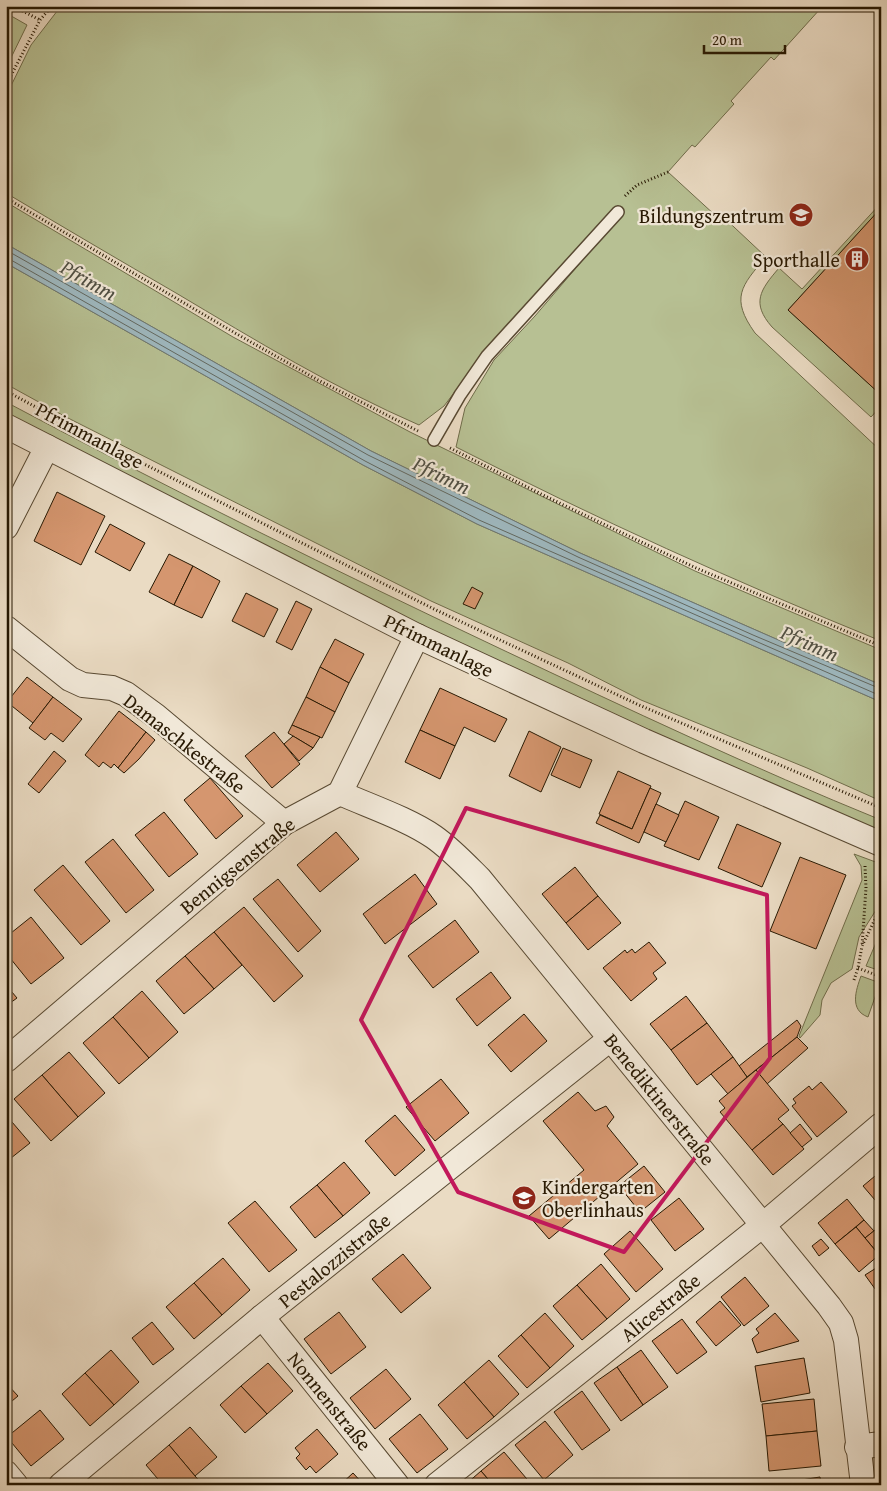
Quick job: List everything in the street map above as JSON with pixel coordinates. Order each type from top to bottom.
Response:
[{"type":"street","name":"Pfrimmanlage","points":[[6,426],[417,636],[644,742],[881,844]]},
{"type":"street","points":[[6,527],[47,447]]},
{"type":"street","name":"Damaschkestraße","points":[[6,628],[70,678],[83,685],[112,688],[126,694],[163,722],[284,823]]},
{"type":"street","points":[[340,793],[417,636]]},
{"type":"street","name":"Bennigsenstraße","points":[[6,1060],[284,823],[340,793]]},
{"type":"street","name":"Benediktinerstraße","points":[[340,793],[433,836],[480,879],[829,1306],[841,1323],[846,1340],[863,1485]]},
{"type":"street","name":"Pestalozzistraße","points":[[61,1485],[262,1317],[610,1039]]},
{"type":"street","name":"Alicestraße","points":[[437,1485],[763,1224],[881,1126]]},
{"type":"street","name":"Nonnenstraße","points":[[262,1317],[397,1485]]},
{"type":"street","points":[[858,1447],[881,1444]]},
{"type":"street","points":[[6,1473],[16,1485]]},
{"type":"lane","points":[[434,440],[460,395],[487,356],[618,212]]},
{"type":"path","points":[[13,6],[40,20]]},
{"type":"path","points":[[6,85],[40,20],[52,6]]},
{"type":"path","points":[[618,212],[624,197],[637,185],[668,172]]},
{"type":"path","name":"Pfrimmanlage","points":[[6,391],[114,449],[444,614],[639,705],[881,808]]},
{"type":"path","points":[[850,832],[864,858],[867,873],[862,946],[854,980]]},
{"type":"path","points":[[862,946],[881,908]]},
{"type":"path","points":[[858,968],[881,977]]},
{"type":"highlighted area","points":[[466,808],[767,895],[770,1058],[624,1252],[458,1192],[361,1020]]},
{"type":"green space","points":[[61,6],[819,6],[821,8],[774,60],[771,57],[731,101],[734,104],[695,147],[692,145],[668,172],[716,216],[719,213],[766,257],[750,276],[742,293],[743,310],[747,321],[755,333],[881,451],[881,641],[773,596],[666,548],[456,447],[465,408],[494,360],[535,316],[622,214],[596,229],[492,343],[444,406],[419,425],[387,411],[295,363],[6,193],[6,96],[31,45]]},
{"type":"green space","points":[[6,13],[27,25],[6,68]]},
{"type":"green space","points":[[6,202],[233,337],[410,432],[695,571],[881,650],[881,685],[580,553],[371,451],[6,244]]},
{"type":"green space","points":[[881,203],[881,208],[788,310],[881,395],[881,406],[871,417],[772,327],[762,311],[760,297],[767,283],[779,268],[802,289]]},
{"type":"green space","points":[[6,263],[363,465],[477,524],[881,702],[881,801],[807,768],[641,700],[568,663],[431,601],[66,417],[6,384]]},
{"type":"green space","points":[[6,402],[191,498],[440,620],[691,738],[881,820],[881,833],[795,797],[423,627],[144,488],[6,414]]},
{"type":"green space","points":[[854,854],[881,864],[881,902],[859,937],[852,969],[831,983],[822,1000],[820,1015],[800,1038],[799,1036],[862,880],[861,866]]},
{"type":"green space","points":[[881,931],[881,971],[866,966]]},
{"type":"green space","points":[[861,976],[880,983],[868,1017],[858,1010],[856,1005],[857,987]]},
{"type":"water","points":[[6,244],[371,451],[580,553],[881,685],[881,702],[477,524],[363,465],[6,263]]},
{"type":"building","name":"Sporthalle","points":[[881,208],[881,395],[788,310]]},
{"type":"building","points":[[57,492],[105,516],[81,565],[34,541]]},
{"type":"building","points":[[110,524],[145,543],[130,571],[95,552]]},
{"type":"building","points":[[169,554],[193,566],[174,605],[149,592]]},
{"type":"building","points":[[193,566],[220,581],[202,618],[174,605]]},
{"type":"building","points":[[472,587],[483,593],[475,609],[463,604]]},
{"type":"building","points":[[246,593],[278,609],[264,637],[232,621]]},
{"type":"building","points":[[296,601],[312,609],[292,650],[276,642]]},
{"type":"building","points":[[335,639],[364,654],[349,683],[320,667]]},
{"type":"building","points":[[320,667],[349,683],[335,712],[306,697]]},
{"type":"building","points":[[27,677],[53,697],[33,723],[7,702]]},
{"type":"building","points":[[440,688],[507,719],[495,742],[464,727],[455,746],[420,730]]},
{"type":"building","points":[[53,697],[82,719],[63,742],[51,733],[45,740],[29,728]]},
{"type":"building","points":[[306,697],[335,712],[322,738],[292,725]]},
{"type":"building","points":[[119,711],[146,732],[118,768],[114,764],[111,768],[103,762],[99,767],[85,755]]},
{"type":"building","points":[[292,725],[320,737],[313,748],[288,733]]},
{"type":"building","points":[[420,730],[455,746],[440,779],[405,762]]},
{"type":"building","points":[[529,731],[561,747],[541,792],[509,776]]},
{"type":"building","points":[[146,732],[155,740],[124,773],[118,768]]},
{"type":"building","points":[[274,732],[300,764],[272,788],[245,756]]},
{"type":"building","points":[[293,736],[313,748],[299,761],[284,744]]},
{"type":"building","points":[[563,748],[592,760],[580,788],[551,775]]},
{"type":"building","points":[[54,751],[66,761],[39,793],[28,784]]},
{"type":"building","points":[[618,771],[651,786],[632,829],[599,814]]},
{"type":"building","points":[[210,778],[243,816],[216,839],[184,800]]},
{"type":"building","points":[[650,788],[661,793],[639,843],[596,823],[600,815],[632,829]]},
{"type":"building","points":[[685,801],[719,817],[699,860],[664,846]]},
{"type":"building","points":[[656,804],[679,815],[666,842],[644,832]]},
{"type":"building","points":[[164,812],[198,854],[169,877],[135,835]]},
{"type":"building","points":[[737,824],[781,843],[762,887],[718,868]]},
{"type":"building","points":[[336,832],[359,859],[320,892],[297,865]]},
{"type":"building","points":[[113,839],[154,890],[126,913],[85,862]]},
{"type":"building","points":[[800,857],[846,875],[816,949],[770,931]]},
{"type":"building","points":[[63,865],[110,921],[81,945],[34,890]]},
{"type":"building","points":[[575,867],[598,896],[566,923],[542,894]]},
{"type":"building","points":[[415,874],[437,904],[385,944],[363,914]]},
{"type":"building","points":[[278,879],[321,931],[298,952],[253,899]]},
{"type":"building","points":[[598,896],[621,923],[588,950],[566,923]]},
{"type":"building","points":[[244,907],[303,976],[274,1002],[214,932]]},
{"type":"building","points":[[31,917],[64,958],[31,984],[6,953],[6,937]]},
{"type":"building","points":[[455,920],[479,952],[433,988],[408,956]]},
{"type":"building","points":[[214,932],[242,965],[214,989],[185,956]]},
{"type":"building","points":[[649,942],[666,963],[653,973],[657,979],[631,1001],[603,968],[625,950],[627,953],[632,949],[635,953]]},
{"type":"building","points":[[185,956],[214,989],[184,1014],[156,981]]},
{"type":"building","points":[[491,972],[511,998],[477,1026],[456,999]]},
{"type":"building","points":[[6,985],[17,998],[6,1006]]},
{"type":"building","points":[[142,991],[178,1032],[149,1058],[113,1017]]},
{"type":"building","points":[[686,996],[707,1023],[671,1050],[650,1024]]},
{"type":"building","points":[[524,1014],[547,1041],[511,1072],[488,1045]]},
{"type":"building","points":[[113,1017],[149,1058],[119,1084],[83,1043]]},
{"type":"building","points":[[797,1020],[801,1026],[797,1037],[747,1077],[739,1066]]},
{"type":"building","points":[[707,1023],[733,1057],[697,1085],[671,1050]]},
{"type":"building","points":[[797,1037],[808,1048],[767,1084],[756,1070]]},
{"type":"building","points":[[69,1052],[105,1093],[78,1117],[42,1075]]},
{"type":"building","points":[[733,1057],[747,1077],[728,1094],[711,1074]]},
{"type":"building","points":[[756,1070],[789,1110],[778,1119],[783,1124],[752,1150],[720,1112],[725,1108],[719,1101]]},
{"type":"building","points":[[42,1075],[78,1117],[51,1141],[14,1099]]},
{"type":"building","points":[[441,1079],[469,1113],[435,1141],[406,1107]]},
{"type":"building","points":[[821,1082],[847,1112],[817,1137],[792,1106],[796,1103],[793,1099],[809,1086],[812,1090]]},
{"type":"building","points":[[578,1092],[595,1111],[606,1106],[614,1117],[607,1126],[638,1164],[549,1239],[529,1216],[584,1170],[543,1121]]},
{"type":"building","points":[[6,1115],[30,1143],[6,1162]]},
{"type":"building","points":[[395,1115],[425,1150],[395,1176],[365,1141]]},
{"type":"building","points":[[783,1124],[804,1149],[773,1175],[752,1150]]},
{"type":"building","points":[[800,1124],[812,1139],[802,1147],[790,1133]]},
{"type":"building","points":[[344,1162],[370,1193],[343,1216],[317,1185]]},
{"type":"building","points":[[644,1166],[665,1192],[640,1212],[619,1186]]},
{"type":"building","points":[[881,1171],[881,1207],[863,1186]]},
{"type":"building","points":[[317,1185],[343,1216],[315,1238],[290,1207]]},
{"type":"building","points":[[679,1198],[704,1229],[675,1251],[651,1220]]},
{"type":"building","points":[[847,1199],[864,1220],[835,1244],[818,1223]]},
{"type":"building","points":[[255,1201],[297,1250],[269,1272],[228,1223]]},
{"type":"building","points":[[864,1220],[874,1231],[865,1238],[856,1227]]},
{"type":"building","points":[[880,1226],[881,1247],[876,1251],[865,1238]]},
{"type":"building","points":[[856,1227],[879,1255],[859,1272],[835,1244]]},
{"type":"building","points":[[630,1231],[663,1269],[636,1292],[604,1254]]},
{"type":"building","points":[[821,1239],[829,1248],[819,1256],[812,1246]]},
{"type":"building","points":[[403,1254],[431,1288],[401,1313],[372,1279]]},
{"type":"building","points":[[223,1258],[250,1290],[222,1315],[194,1283]]},
{"type":"building","points":[[601,1264],[630,1299],[607,1319],[577,1285]]},
{"type":"building","points":[[881,1265],[881,1291],[878,1293],[865,1275]]},
{"type":"building","points":[[745,1277],[769,1306],[744,1326],[721,1297]]},
{"type":"building","points":[[194,1283],[222,1315],[194,1339],[166,1307]]},
{"type":"building","points":[[577,1285],[607,1319],[582,1340],[553,1306]]},
{"type":"building","points":[[720,1301],[741,1325],[716,1346],[696,1322]]},
{"type":"building","points":[[339,1312],[366,1347],[331,1374],[304,1339]]},
{"type":"building","points":[[545,1313],[574,1346],[550,1368],[521,1335]]},
{"type":"building","points":[[775,1313],[799,1341],[757,1353],[752,1339],[759,1333],[756,1329]]},
{"type":"building","points":[[682,1319],[707,1352],[677,1374],[652,1341]]},
{"type":"building","points":[[152,1322],[174,1349],[153,1365],[132,1338]]},
{"type":"building","points":[[521,1335],[550,1368],[527,1388],[498,1356]]},
{"type":"building","points":[[111,1350],[139,1382],[114,1405],[85,1373]]},
{"type":"building","points":[[641,1350],[668,1387],[643,1405],[617,1367]]},
{"type":"building","points":[[804,1358],[810,1393],[761,1402],[755,1366]]},
{"type":"building","points":[[489,1360],[519,1394],[494,1417],[464,1382]]},
{"type":"building","points":[[268,1363],[293,1391],[267,1414],[241,1386]]},
{"type":"building","points":[[617,1367],[643,1405],[621,1421],[594,1383]]},
{"type":"building","points":[[386,1369],[411,1399],[375,1429],[350,1398]]},
{"type":"building","points":[[85,1373],[114,1405],[90,1426],[62,1394]]},
{"type":"building","points":[[464,1382],[494,1417],[467,1439],[438,1405]]},
{"type":"building","points":[[6,1383],[18,1396],[6,1406]]},
{"type":"building","points":[[241,1386],[267,1414],[245,1433],[220,1405]]},
{"type":"building","points":[[582,1391],[610,1430],[582,1450],[554,1412]]},
{"type":"building","points":[[814,1399],[817,1431],[766,1436],[762,1404]]},
{"type":"building","points":[[40,1410],[64,1439],[31,1466],[7,1437]]},
{"type":"building","points":[[420,1414],[448,1449],[417,1473],[389,1439]]},
{"type":"building","points":[[545,1421],[573,1455],[544,1480],[515,1445]]},
{"type":"building","points":[[190,1427],[217,1457],[195,1476],[169,1445]]},
{"type":"building","points":[[317,1429],[338,1454],[316,1473],[310,1466],[306,1470],[296,1458],[300,1454],[295,1448]]},
{"type":"building","points":[[817,1431],[821,1466],[769,1471],[766,1436]]},
{"type":"building","points":[[169,1445],[203,1485],[163,1485],[146,1465]]},
{"type":"building","points":[[504,1452],[532,1485],[493,1485],[481,1471]]},
{"type":"building","points":[[481,1471],[493,1485],[465,1485]]},
{"type":"building","points":[[353,1473],[364,1485],[340,1485]]},
{"type":"building","points":[[820,1477],[821,1485],[776,1485],[776,1484]]},
{"type":"place","name":"Bildungszentrum","points":[[801,215]]},
{"type":"place","name":"Sporthalle","points":[[857,259]]},
{"type":"place","name":"Kindergarten Oberlinhaus","points":[[524,1198]]},
{"type":"water label","name":"Pfrimm","points":[[89,280]]},
{"type":"water label","name":"Pfrimm","points":[[442,475]]},
{"type":"water label","name":"Pfrimm","points":[[810,643]]}]
